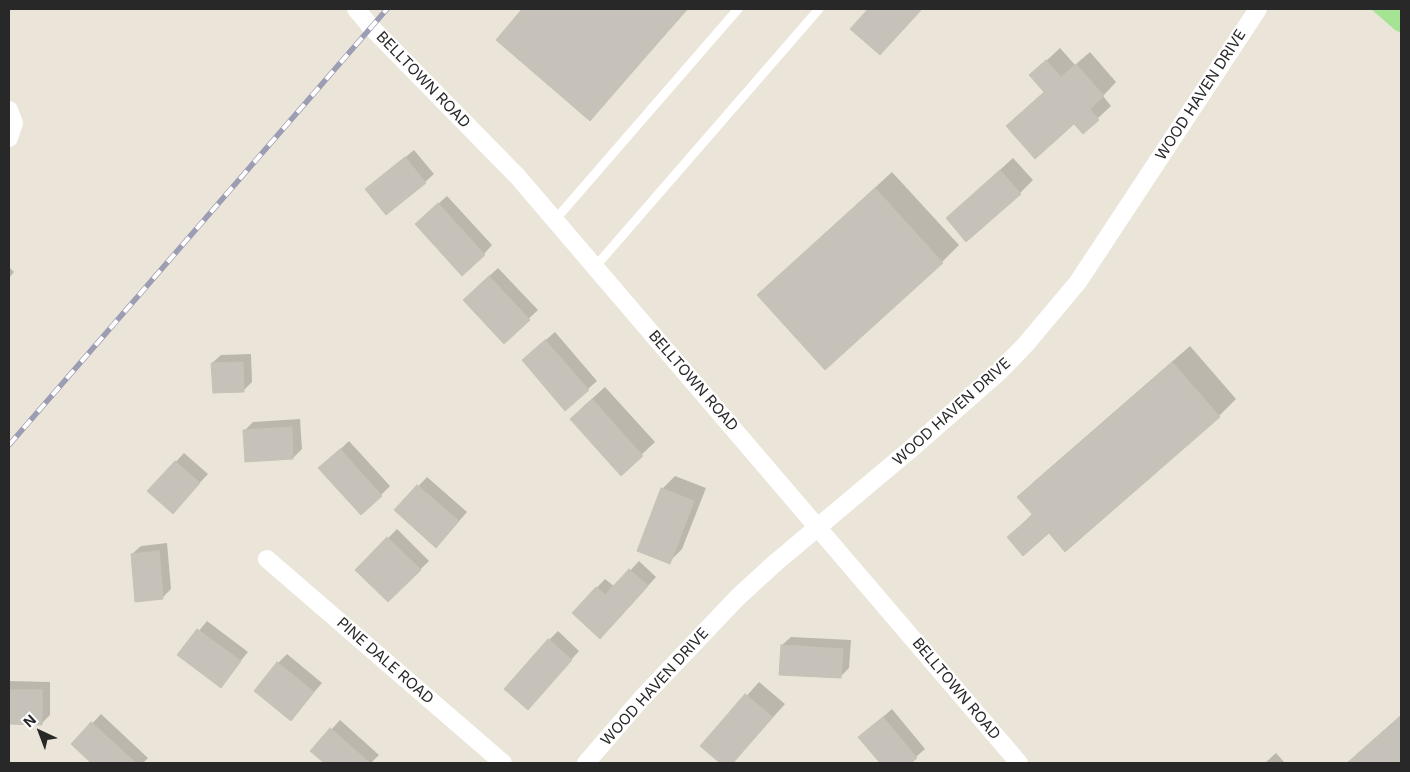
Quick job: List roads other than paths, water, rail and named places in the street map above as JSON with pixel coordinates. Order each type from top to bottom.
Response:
[{"type":"street","name":"BELLTOWN ROAD","points":[[356,9],[371,27],[518,177],[1019,763]]},
{"type":"street","name":"WOOD HAVEN DRIVE","points":[[586,763],[642,698],[737,598],[818,526],[912,448],[999,372],[1053,314],[1078,282],[1258,9]]},
{"type":"street","points":[[9,110],[14,123],[9,138]]},
{"type":"street","name":"PINE DALE ROAD","points":[[267,559],[504,763]]},
{"type":"lane","points":[[555,220],[738,9]]},
{"type":"lane","points":[[595,267],[819,9]]},
{"type":"railway","points":[[9,445],[387,9]]}]
